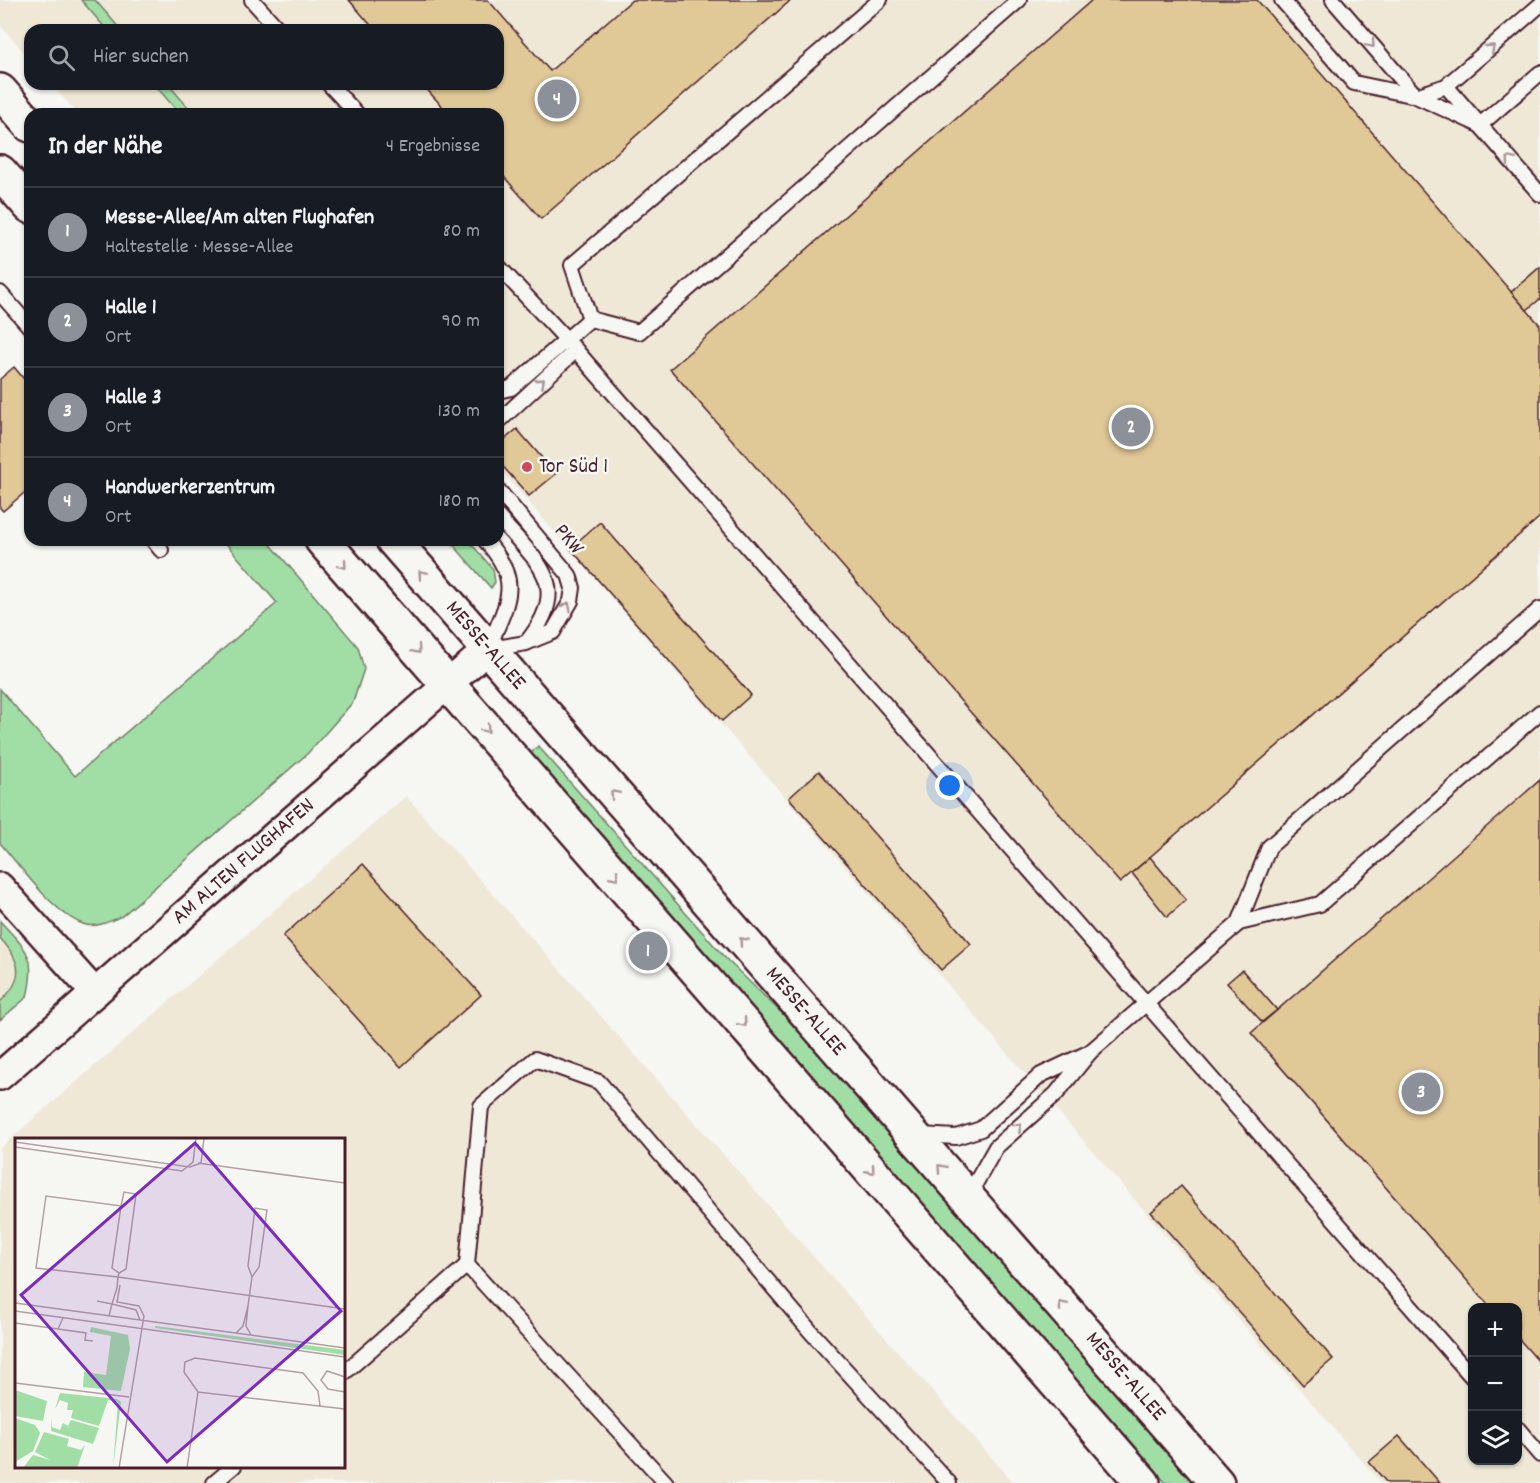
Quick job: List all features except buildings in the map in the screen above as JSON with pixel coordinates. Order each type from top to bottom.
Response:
[{"type":"main road","points":[[0,91],[24,118]]},
{"type":"main road","points":[[0,172],[24,199]]},
{"type":"main road","points":[[327,546],[1143,1483]]},
{"type":"main road","name":"MESSE-ALLEE","points":[[398,546],[1217,1483]]},
{"type":"street","name":"AM ALTEN FLUGHAFEN","points":[[0,1076],[488,649]]},
{"type":"street","points":[[0,887],[95,993]]},
{"type":"lane","points":[[252,0],[274,24]]},
{"type":"lane","points":[[590,319],[572,265],[880,0]]},
{"type":"lane","points":[[590,319],[639,332],[1019,0]]},
{"type":"lane","points":[[1282,0],[1354,83],[1480,125]]},
{"type":"lane","points":[[1333,0],[1416,96]]},
{"type":"lane","points":[[1416,96],[1446,86],[1540,5]]},
{"type":"lane","points":[[1480,125],[1540,73]]},
{"type":"lane","points":[[1354,83],[1416,96],[1480,125]]},
{"type":"lane","points":[[1446,86],[1540,194]]},
{"type":"lane","points":[[335,90],[352,108]]},
{"type":"lane","points":[[504,272],[571,345],[1468,1371]]},
{"type":"lane","points":[[0,293],[24,320]]},
{"type":"lane","points":[[504,418],[571,345],[590,319]]},
{"type":"lane","points":[[504,390],[512,388],[571,345]]},
{"type":"lane","name":"PKW","points":[[488,649],[526,643],[553,632],[571,601],[573,588],[569,575],[504,497]]},
{"type":"lane","points":[[504,524],[538,564],[546,576],[550,590],[548,607],[542,624],[526,643]]},
{"type":"lane","points":[[488,649],[508,601],[511,584],[502,562],[490,546]]},
{"type":"lane","points":[[980,1212],[975,1184],[996,1147],[1056,1094],[1090,1052],[1239,923],[1269,847],[1540,609]]},
{"type":"lane","points":[[1239,923],[1320,904],[1540,712]]},
{"type":"lane","points":[[913,1135],[956,1137],[981,1129],[1041,1075],[1090,1052]]},
{"type":"lane","points":[[345,1372],[467,1265],[481,1106],[535,1059],[599,1082],[811,1332],[949,1483]]},
{"type":"lane","points":[[467,1265],[666,1483]]},
{"type":"lane","points":[[1522,1434],[1540,1455]]},
{"type":"lane","points":[[214,1483],[233,1468]]},
{"type":"shaded area","points":[[0,0],[1540,0],[1540,1483],[1381,1483],[504,474],[504,108],[73,108],[56,90],[504,90],[504,24],[24,24],[24,52],[0,25]]},
{"type":"shaded area","points":[[406,796],[1014,1483],[0,1483],[0,1148]]},
{"type":"shaded area","points":[[0,938],[12,951],[18,969],[16,986],[0,1002]]},
{"type":"green space","points":[[81,0],[95,0],[116,24],[102,24]]},
{"type":"green space","points":[[159,90],[173,90],[189,108],[175,108]]},
{"type":"green space","points":[[228,546],[272,546],[358,647],[364,669],[353,702],[308,753],[122,916],[98,925],[88,925],[60,910],[0,843],[0,689],[75,776],[277,603]]},
{"type":"green space","points":[[454,546],[473,546],[493,569],[495,582],[491,588]]},
{"type":"green space","points":[[538,746],[727,960],[820,1050],[1199,1483],[1166,1483],[530,754]]},
{"type":"green space","points":[[0,921],[23,947],[30,962],[31,972],[27,997],[0,1020],[0,1002],[14,986],[18,970],[13,955],[0,938]]},
{"type":"place","name":"Handwerkerzentrum","points":[[557,99]]},
{"type":"place","name":"Halle 1","points":[[1131,427]]},
{"type":"place","name":"Tor Süd 1","points":[[527,467]]},
{"type":"place","name":"Messe-Allee/Am alten Flughafen","points":[[648,951]]},
{"type":"place","name":"Halle 3","points":[[1421,1092]]}]
